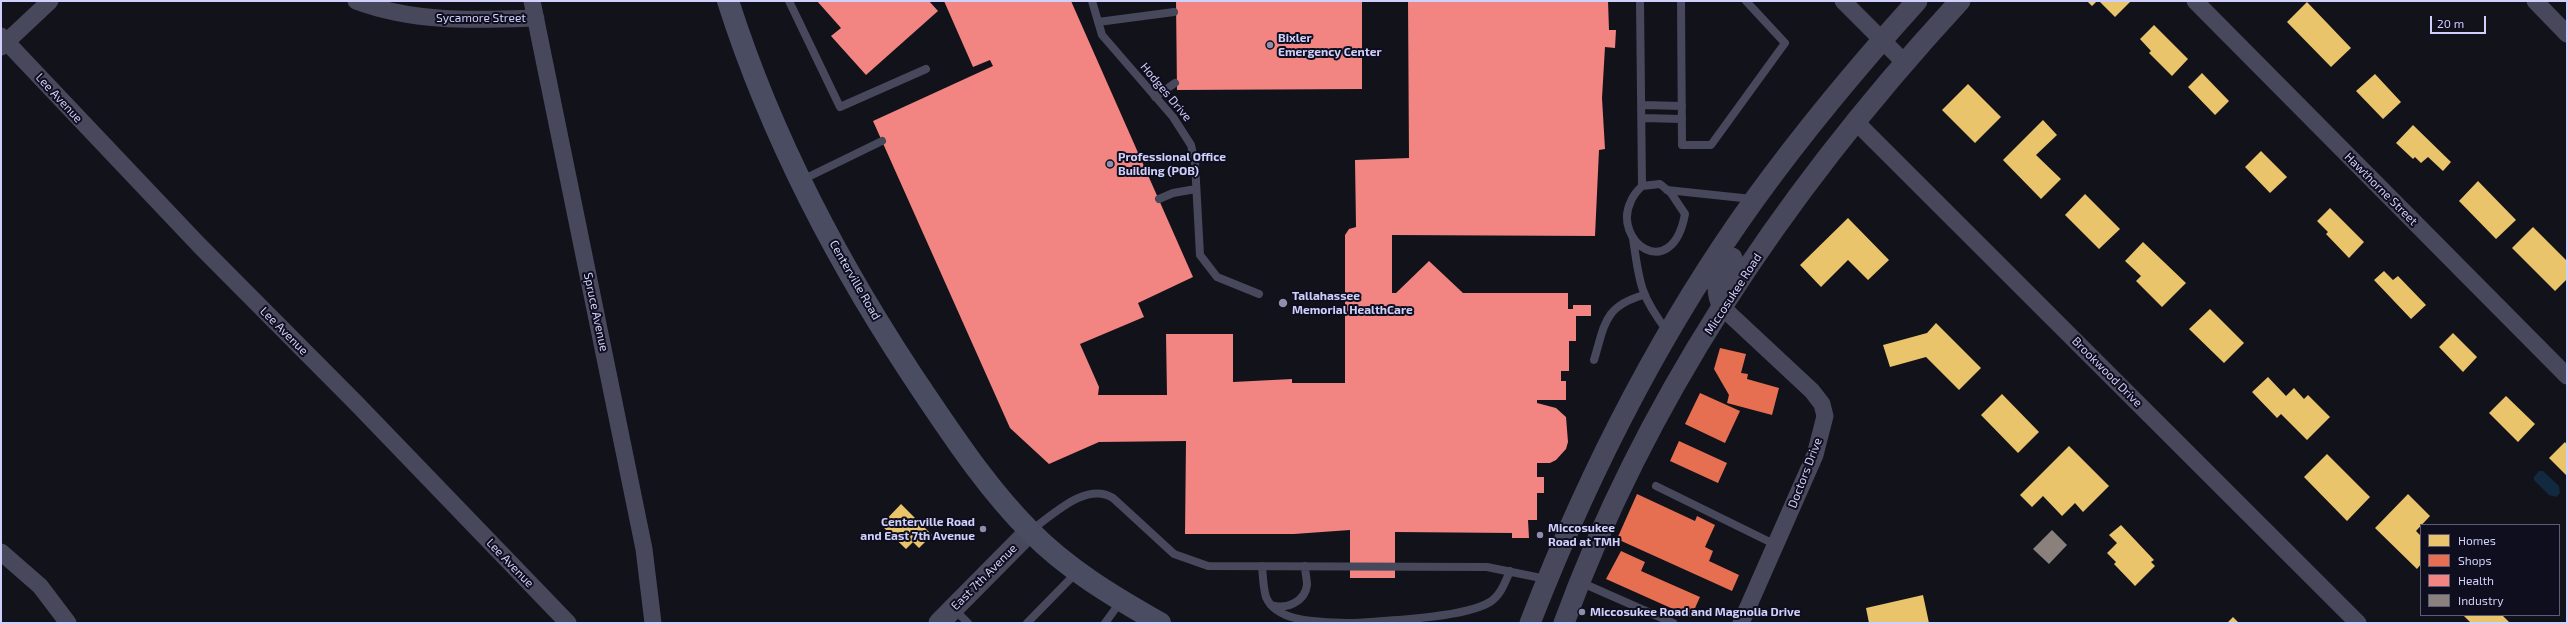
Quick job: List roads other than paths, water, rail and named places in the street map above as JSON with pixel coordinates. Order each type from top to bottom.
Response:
[{"type":"main road","name":"Centerville Road","points":[[728,1],[763,96],[801,181],[889,341],[958,444],[1030,531],[1077,571],[1121,601],[1160,623]]},
{"type":"street","points":[[3,42],[50,1]]},
{"type":"street","name":"Sycamore Street","points":[[356,1],[395,13],[423,18],[465,21],[536,18]]},
{"type":"street","name":"Spruce Avenue","points":[[532,1],[644,549],[653,623]]},
{"type":"street","points":[[1843,1],[1904,62]]},
{"type":"street","points":[[1530,623],[1547,579],[1612,438],[1669,334],[1755,199],[1832,98],[1881,40],[1917,1]]},
{"type":"street","name":"Miccosukee Road","points":[[1564,623],[1580,582],[1633,465],[1678,382],[1723,308],[1771,234],[1855,121],[1904,62],[1960,1]]},
{"type":"street","name":"Hawthorne Street","points":[[2195,1],[2567,376]]},
{"type":"street","points":[[2535,1],[2567,34]]},
{"type":"street","name":"Lee Avenue","points":[[3,42],[198,245],[357,404],[568,623]]},
{"type":"street","name":"Brookwood Drive","points":[[1855,121],[2358,623]]},
{"type":"street","points":[[1723,308],[1717,294],[1719,277],[1775,194],[1780,167]]},
{"type":"street","name":"Doctors Drive","points":[[1723,308],[1812,391],[1822,404],[1825,416],[1815,455],[1741,623]]},
{"type":"street","name":"East 7th Avenue","points":[[946,616],[1030,531]]},
{"type":"street","points":[[1,552],[40,586],[68,623]]},
{"type":"lane","points":[[789,1],[840,107],[926,69]]},
{"type":"lane","name":"Hodges Drive","points":[[1092,1],[1102,35],[1177,122],[1191,145],[1195,163],[1200,255],[1217,277],[1259,294]]},
{"type":"lane","points":[[1640,1],[1642,186],[1630,201],[1627,220],[1633,238],[1639,282],[1650,309],[1669,334]]},
{"type":"lane","points":[[1681,1],[1682,145],[1711,145],[1785,43],[1746,1]]},
{"type":"lane","points":[[1098,22],[1174,12]]},
{"type":"lane","points":[[1155,97],[1175,83]]},
{"type":"lane","points":[[1642,105],[1682,106]]},
{"type":"lane","points":[[1642,118],[1682,118]]},
{"type":"lane","points":[[801,181],[882,141]]},
{"type":"lane","points":[[1633,238],[1642,248],[1657,253],[1668,250],[1682,232],[1685,214],[1667,190],[1660,184],[1642,186]]},
{"type":"lane","points":[[1159,199],[1173,193],[1196,189]]},
{"type":"lane","points":[[1667,190],[1755,199]]},
{"type":"lane","points":[[1594,360],[1606,320],[1617,306],[1644,295]]},
{"type":"lane","points":[[1656,486],[1776,545]]},
{"type":"lane","points":[[1030,531],[1086,495],[1104,492],[1113,498],[1162,545],[1186,560],[1208,566],[1487,567],[1547,579]]},
{"type":"lane","points":[[1262,566],[1266,596],[1270,605],[1277,611],[1294,619],[1351,623],[1398,620],[1470,610],[1491,601],[1503,588],[1510,572]]},
{"type":"lane","points":[[1270,605],[1277,607],[1293,605],[1304,594],[1307,585],[1305,566]]},
{"type":"lane","points":[[1027,623],[1077,571]]},
{"type":"lane","points":[[1580,582],[1673,623]]},
{"type":"lane","points":[[1105,623],[1121,601]]},
{"type":"lane","points":[[946,616],[968,623]]},
{"type":"water","points":[[2539,471],[2543,471],[2559,486],[2560,493],[2556,497],[2549,495],[2534,480],[2534,477]]},
{"type":"place","name":"Bixler Emergency Center","points":[[1270,45]]},
{"type":"place","name":"Professional Office Building (POB)","points":[[1110,164]]},
{"type":"place","name":"Tallahassee Memorial HealthCare","points":[[1283,303]]},
{"type":"place","name":"Centerville Road and East 7th Avenue","points":[[983,529]]},
{"type":"place","name":"Miccosukee Road at TMH","points":[[1540,535]]},
{"type":"place","name":"Miccosukee Road and Magnolia Drive","points":[[1582,612]]}]
